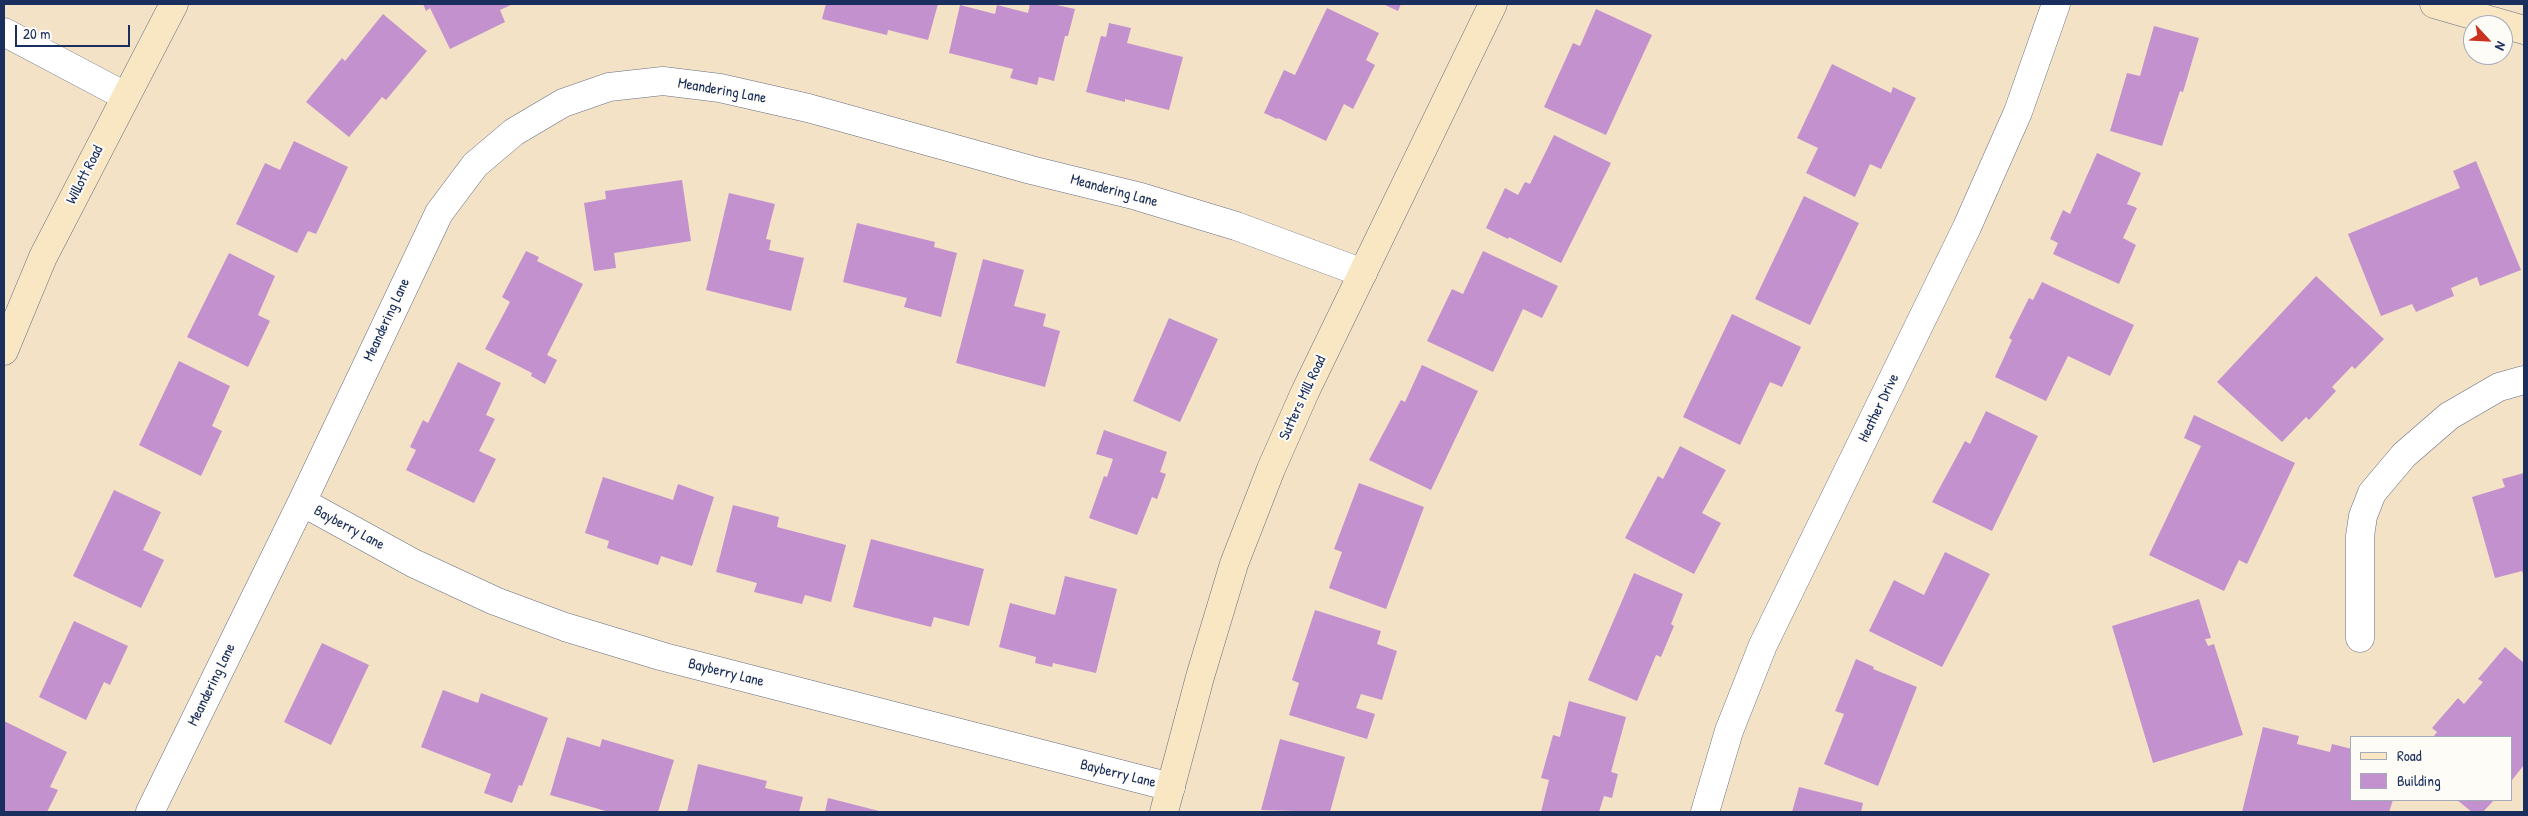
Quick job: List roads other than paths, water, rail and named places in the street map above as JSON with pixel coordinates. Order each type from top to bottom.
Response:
[{"type":"street","name":"Willott Road","points":[[4,351],[43,258],[174,4]]},
{"type":"street","name":"Sutters Mill Road","points":[[1167,800],[1234,564],[1305,392],[1493,4]]},
{"type":"street","name":"Heather Drive","points":[[1705,812],[1730,731],[1763,645],[1971,218],[2018,112],[2056,4]]},
{"type":"street","points":[[2434,4],[2524,30]]},
{"type":"street","points":[[4,32],[125,96]]},
{"type":"street","name":"Meandering Lane","points":[[150,812],[302,502],[439,212],[475,166],[514,132],[563,103],[609,87],[662,81],[720,88],[808,108],[1031,170],[1137,196],[1236,226],[1363,273]]},
{"type":"street","points":[[2360,638],[2360,536],[2363,516],[2372,494],[2404,455],[2449,416],[2499,387],[2524,380]]},
{"type":"street","name":"Bayberry Lane","points":[[302,502],[422,566],[496,601],[565,627],[1167,800]]}]
